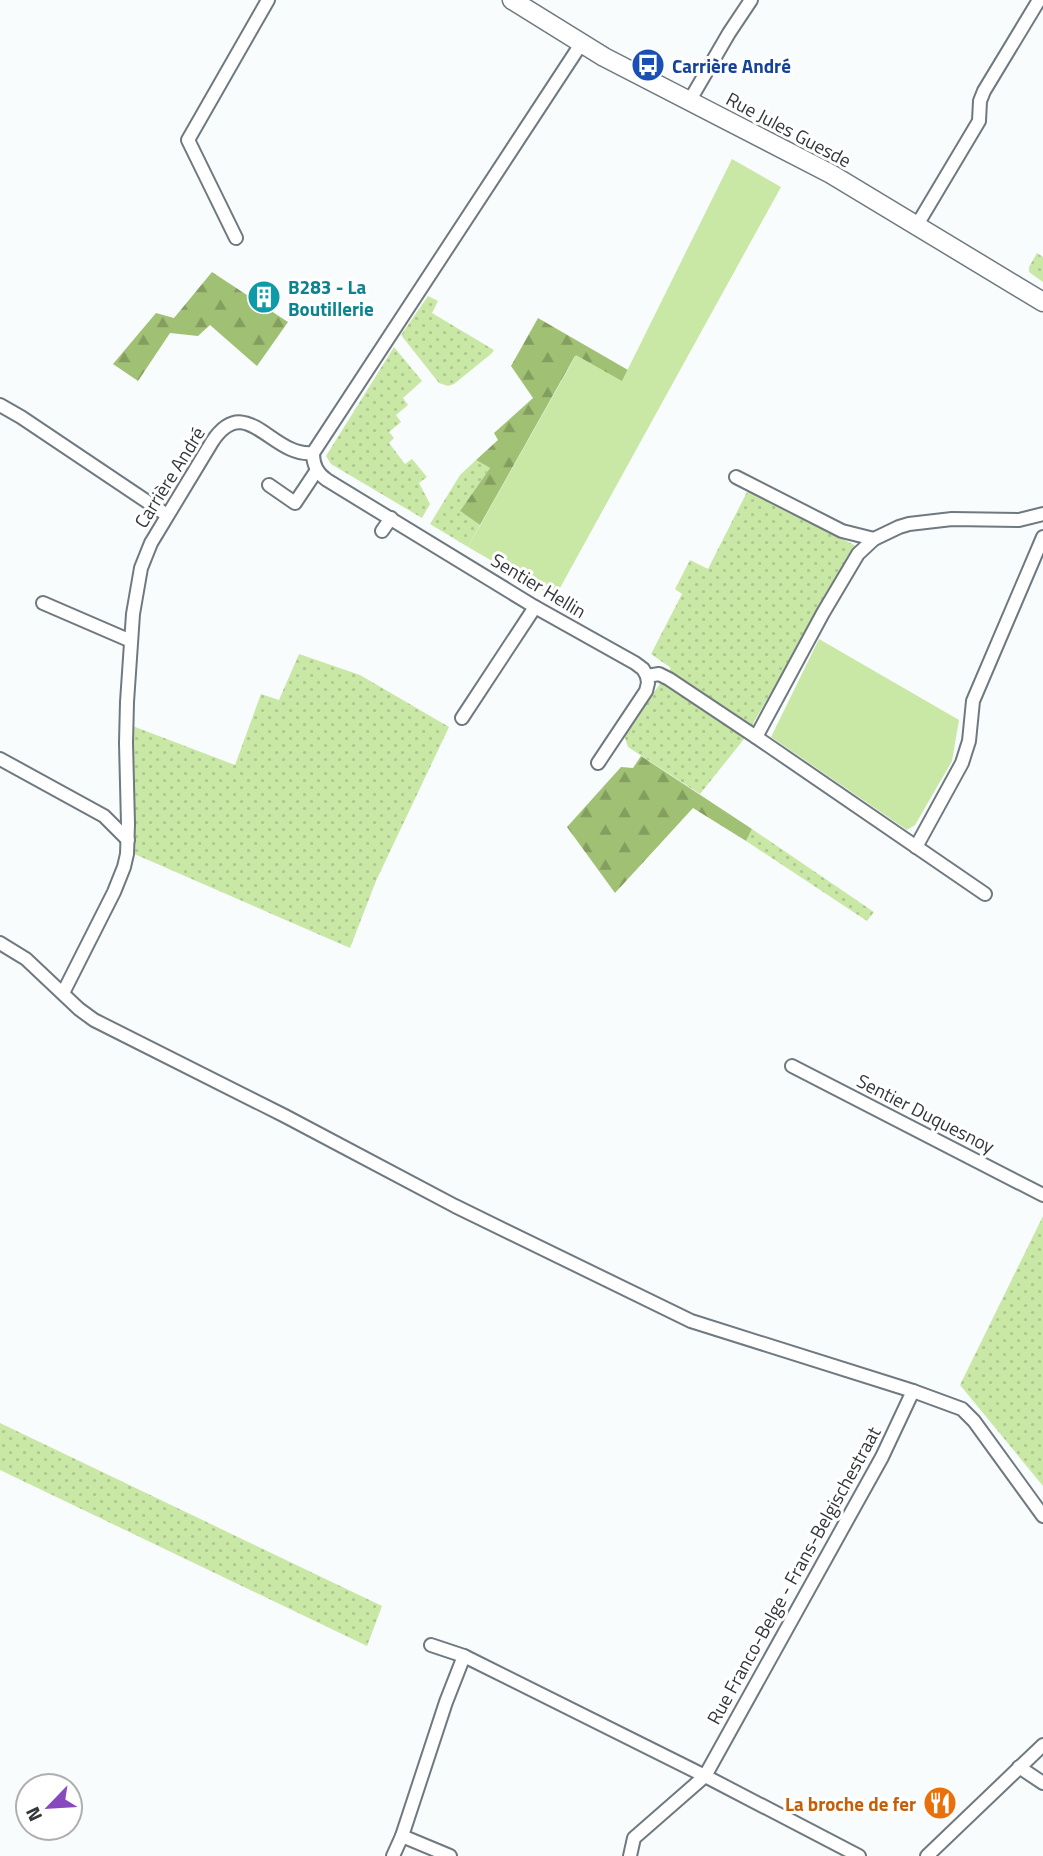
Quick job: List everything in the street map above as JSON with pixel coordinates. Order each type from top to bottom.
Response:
[{"type":"main road","name":"Rue Jules Guesde","points":[[512,0],[580,44],[831,174],[1043,302]]},
{"type":"street","points":[[236,238],[188,140],[268,0]]},
{"type":"street","points":[[690,100],[751,0]]},
{"type":"street","points":[[917,225],[979,121],[980,101],[984,91],[1039,0]]},
{"type":"street","points":[[270,485],[295,503],[317,470],[313,453],[580,44]]},
{"type":"street","points":[[0,405],[167,515]]},
{"type":"street","name":"Carrière André","points":[[63,993],[119,881],[127,854],[126,734],[131,641],[135,596],[141,568],[151,543],[219,432],[233,422],[248,424],[295,452],[313,453]]},
{"type":"street","name":"Sentier Hellin","points":[[317,470],[321,476],[535,607],[635,663],[647,676],[659,674],[985,894]]},
{"type":"street","points":[[736,477],[842,531],[874,539]]},
{"type":"street","points":[[756,737],[809,637],[858,554],[874,539],[899,527],[941,520],[1019,520],[1043,514]]},
{"type":"street","points":[[382,531],[391,518]]},
{"type":"street","points":[[916,846],[962,763],[969,741],[973,701],[1043,537]]},
{"type":"street","points":[[43,603],[131,641]]},
{"type":"street","points":[[463,718],[535,607]]},
{"type":"street","points":[[598,764],[646,691],[647,676]]},
{"type":"street","points":[[0,759],[104,816],[128,840]]},
{"type":"street","points":[[0,943],[26,959],[86,1014],[106,1026],[455,1206],[691,1321],[955,1406],[969,1415],[1043,1516]]},
{"type":"street","name":"Sentier Duquesnoy","points":[[792,1066],[1043,1195]]},
{"type":"street","name":"Rue Franco-Belge - Frans-Belgischestraat","points":[[630,1856],[635,1838],[705,1776],[882,1457],[914,1391]]},
{"type":"street","points":[[431,1645],[464,1656],[859,1856]]},
{"type":"street","points":[[393,1856],[464,1656]]},
{"type":"street","points":[[927,1856],[1043,1745]]},
{"type":"street","points":[[1019,1767],[1043,1783]]},
{"type":"street","points":[[402,1836],[450,1856]]},
{"type":"green space","points":[[732,159],[781,187],[555,597],[468,547],[576,355],[622,381]]},
{"type":"green space","points":[[1037,253],[1043,257],[1043,282],[1029,272]]},
{"type":"green space","points":[[212,272],[288,322],[257,366],[210,325],[198,336],[170,333],[138,381],[113,364],[156,313],[174,318]]},
{"type":"green space","points":[[428,296],[438,301],[432,313],[494,350],[454,384],[448,386],[439,383],[401,335]]},
{"type":"green space","points":[[538,318],[628,370],[622,382],[575,356],[480,525],[460,511],[490,468],[476,460],[498,440],[494,433],[533,398],[511,366]]},
{"type":"green space","points":[[394,347],[422,381],[403,398],[408,405],[396,415],[401,422],[389,432],[394,438],[389,443],[405,464],[412,459],[427,477],[419,483],[430,504],[422,518],[331,464],[326,456]]},
{"type":"green space","points":[[476,460],[490,468],[460,511],[480,525],[468,547],[430,524],[460,475]]},
{"type":"green space","points":[[748,490],[856,546],[744,739],[700,794],[628,747],[624,735],[671,668],[651,654],[682,594],[675,589],[690,560],[708,569]]},
{"type":"green space","points":[[819,639],[959,720],[952,761],[915,825],[907,830],[771,737]]},
{"type":"green space","points":[[299,654],[360,675],[449,727],[376,881],[350,948],[132,853],[130,725],[235,765],[261,694],[279,700]]},
{"type":"green space","points":[[641,756],[752,829],[746,841],[693,808],[615,893],[567,827],[621,767],[633,768]]},
{"type":"green space","points":[[752,829],[874,912],[867,921],[746,841]]},
{"type":"green space","points":[[1043,1216],[1043,1486],[960,1385]]},
{"type":"green space","points":[[0,1423],[382,1606],[367,1646],[0,1470]]},
{"type":"place","name":"Carrière André","points":[[648,65]]},
{"type":"place","name":"B283 - La Boutillerie","points":[[264,297]]},
{"type":"place","name":"La broche de fer","points":[[940,1803]]}]
